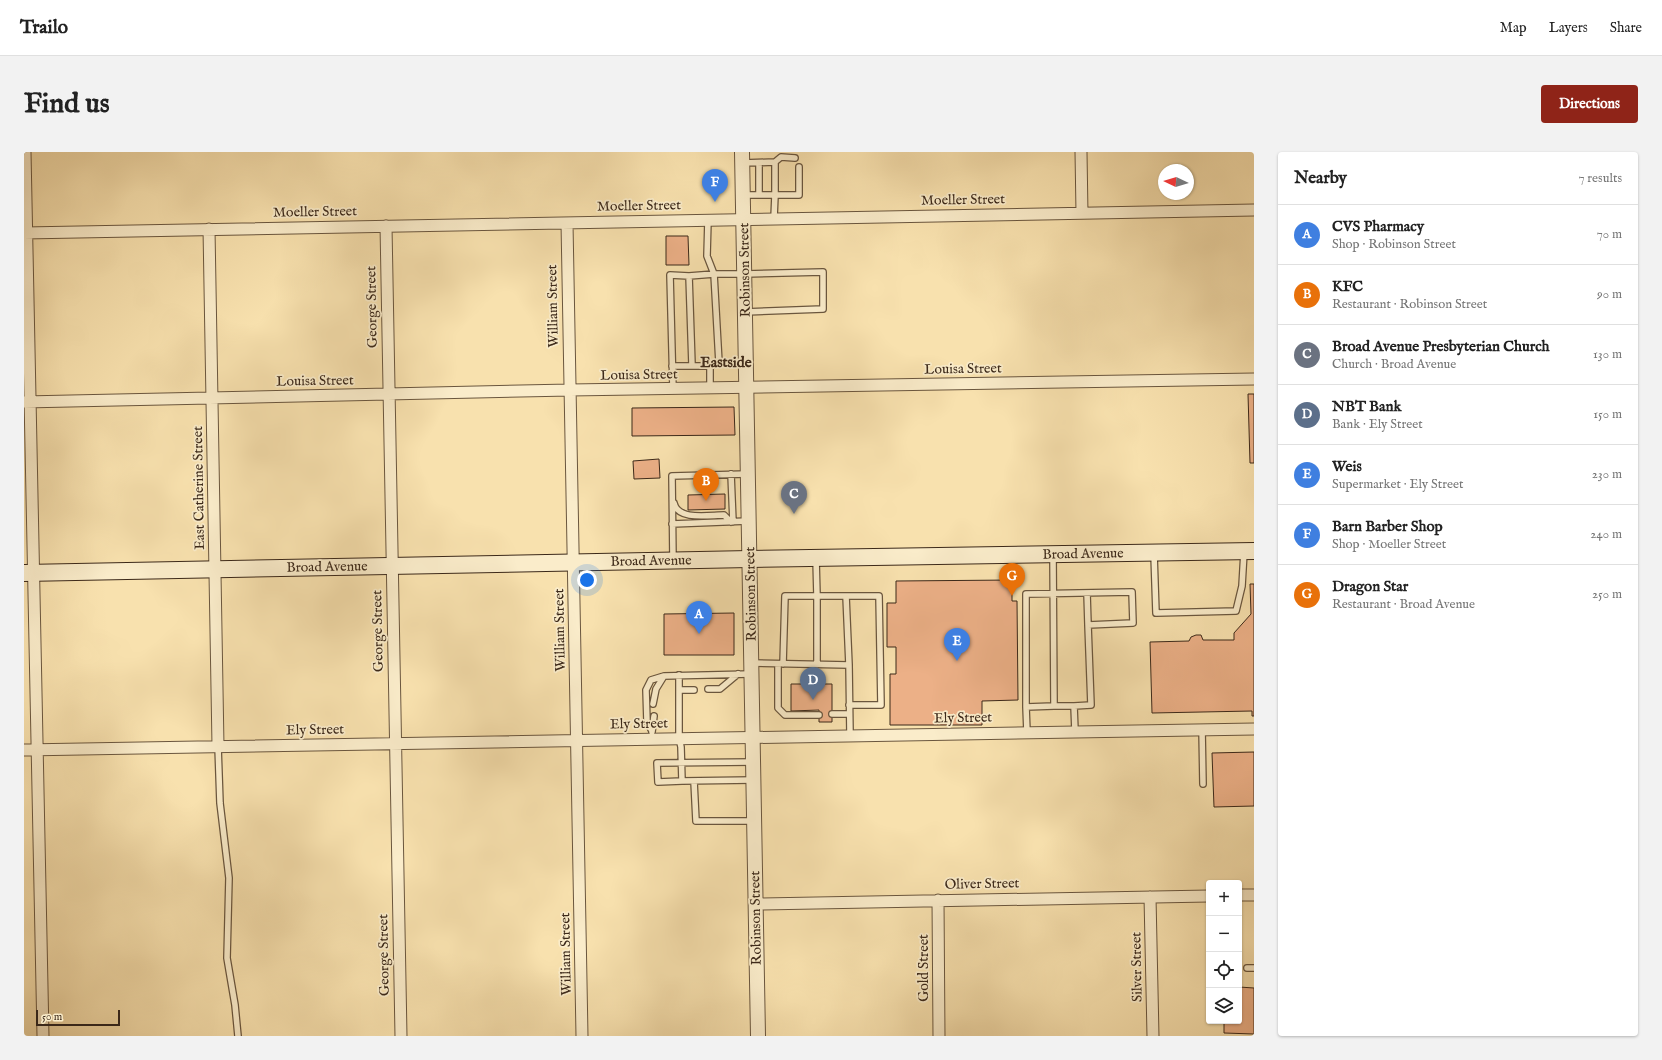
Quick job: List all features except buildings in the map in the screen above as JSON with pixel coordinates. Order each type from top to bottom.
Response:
[{"type":"main road","name":"Broad Avenue","points":[[29,573],[673,560],[1249,551]]},
{"type":"street","points":[[1081,152],[1082,213]]},
{"type":"street","points":[[25,155],[29,573],[37,750],[43,1036]]},
{"type":"street","name":"Robinson Street","points":[[743,158],[750,559],[748,670],[754,762],[758,1036]]},
{"type":"street","name":"Moeller Street","points":[[26,233],[209,228],[1254,210]]},
{"type":"street","name":"William Street","points":[[567,223],[582,1036]]},
{"type":"street","name":"George Street","points":[[386,226],[401,1036]]},
{"type":"street","name":"East Catherine Street","points":[[209,228],[218,746]]},
{"type":"street","name":"Louisa Street","points":[[27,402],[570,390],[1254,379]]},
{"type":"street","name":"Ely Street","points":[[24,750],[577,740],[652,735],[679,738],[1254,729]]},
{"type":"street","points":[[1242,895],[1254,895]]},
{"type":"street","name":"Oliver Street","points":[[756,904],[1206,896]]},
{"type":"street","name":"Silver Street","points":[[1150,897],[1153,1036]]},
{"type":"street","name":"Gold Street","points":[[938,900],[939,1036]]},
{"type":"lane","points":[[743,158],[759,162],[775,162],[781,157],[795,158]]},
{"type":"lane","points":[[759,162],[759,195]]},
{"type":"lane","points":[[774,218],[775,162]]},
{"type":"lane","points":[[743,195],[799,195],[799,167]]},
{"type":"lane","points":[[672,366],[710,366],[719,363],[714,274],[707,256],[708,220]]},
{"type":"lane","points":[[673,389],[670,275],[689,276],[714,274],[823,272],[823,309],[745,312]]},
{"type":"lane","points":[[689,276],[692,365]]},
{"type":"lane","points":[[710,366],[710,388]]},
{"type":"lane","points":[[731,474],[732,522]]},
{"type":"lane","points":[[673,560],[672,476],[748,474]]},
{"type":"lane","points":[[672,487],[675,508],[679,513],[689,515],[724,515],[732,522]]},
{"type":"lane","points":[[672,524],[749,521]]},
{"type":"lane","points":[[1153,553],[1156,614],[1236,611],[1249,551]]},
{"type":"lane","points":[[1053,554],[1054,706]]},
{"type":"lane","points":[[816,558],[817,665]]},
{"type":"lane","points":[[1027,732],[1026,594],[1132,592],[1133,623],[1088,625]]},
{"type":"lane","points":[[1026,707],[1091,705],[1087,593]]},
{"type":"lane","points":[[819,714],[784,715],[778,708],[785,596],[879,596],[881,705],[849,705]]},
{"type":"lane","points":[[846,596],[850,735]]},
{"type":"lane","points":[[652,735],[647,722],[646,690],[651,680],[664,676],[748,670],[781,664],[849,665]]},
{"type":"lane","points":[[708,689],[720,689],[748,670]]},
{"type":"lane","points":[[679,675],[679,738],[681,746],[682,781]]},
{"type":"lane","points":[[653,704],[656,689],[664,676]]},
{"type":"lane","points":[[679,690],[694,690]]},
{"type":"lane","points":[[1074,706],[1075,731]]},
{"type":"lane","points":[[832,714],[850,714]]},
{"type":"lane","points":[[652,735],[654,716]]},
{"type":"lane","points":[[1202,730],[1203,784]]},
{"type":"lane","points":[[218,746],[220,803],[229,878],[227,958],[235,1005],[238,1036]]},
{"type":"lane","points":[[754,762],[657,763],[658,782],[754,780]]},
{"type":"lane","points":[[694,781],[696,822],[755,821]]},
{"type":"lane","points":[[1247,968],[1254,968]]},
{"type":"place","name":"Barn Barber Shop","points":[[715,202]]},
{"type":"place","name":"KFC","points":[[706,501]]},
{"type":"place","name":"Broad Avenue Presbyterian Church","points":[[794,514]]},
{"type":"place","name":"Dragon Star","points":[[1012,596]]},
{"type":"place","name":"CVS Pharmacy","points":[[699,634]]},
{"type":"place","name":"Weis","points":[[957,661]]},
{"type":"place","name":"NBT Bank","points":[[813,700]]},
{"type":"district","name":"Eastside","points":[[726,362]]}]
